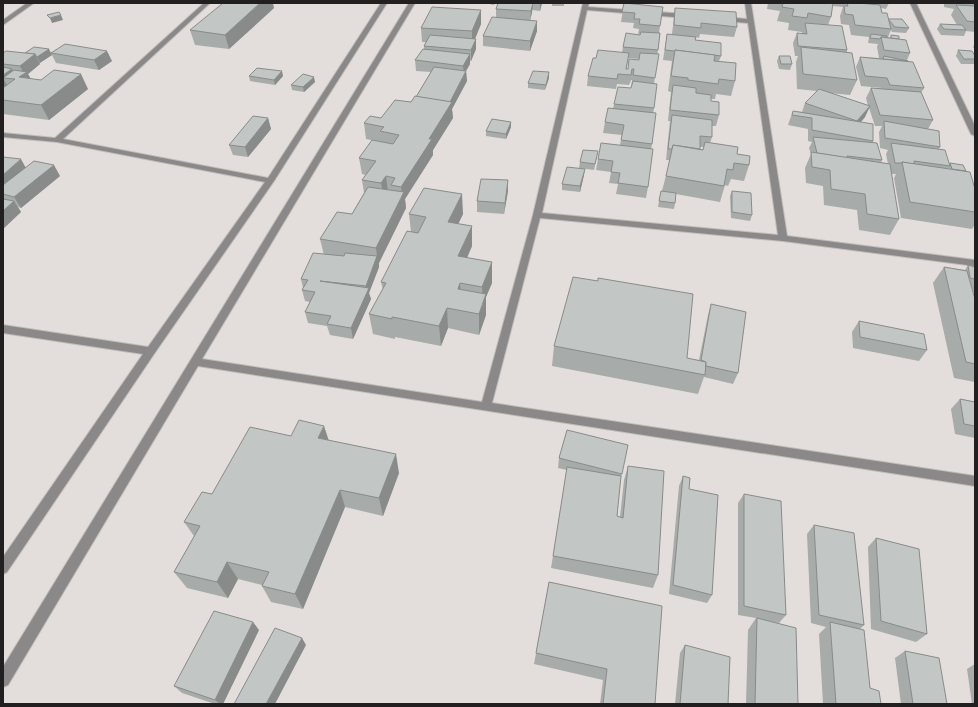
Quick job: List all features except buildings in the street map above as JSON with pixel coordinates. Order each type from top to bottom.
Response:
[{"type":"street","points":[[3,22],[31,3]]},
{"type":"street","points":[[57,140],[208,3]]},
{"type":"street","points":[[3,568],[150,351],[270,181],[384,3]]},
{"type":"street","points":[[3,680],[412,3]]},
{"type":"street","points":[[748,3],[749,22],[783,238]]},
{"type":"street","points":[[913,3],[975,134]]},
{"type":"street","points":[[486,407],[537,215],[585,6],[694,17]]},
{"type":"street","points":[[718,19],[749,22]]},
{"type":"street","points":[[3,135],[57,140],[270,181]]},
{"type":"street","points":[[537,215],[783,238],[975,263]]},
{"type":"street","points":[[3,329],[150,351]]},
{"type":"street","points":[[195,362],[975,481]]}]
